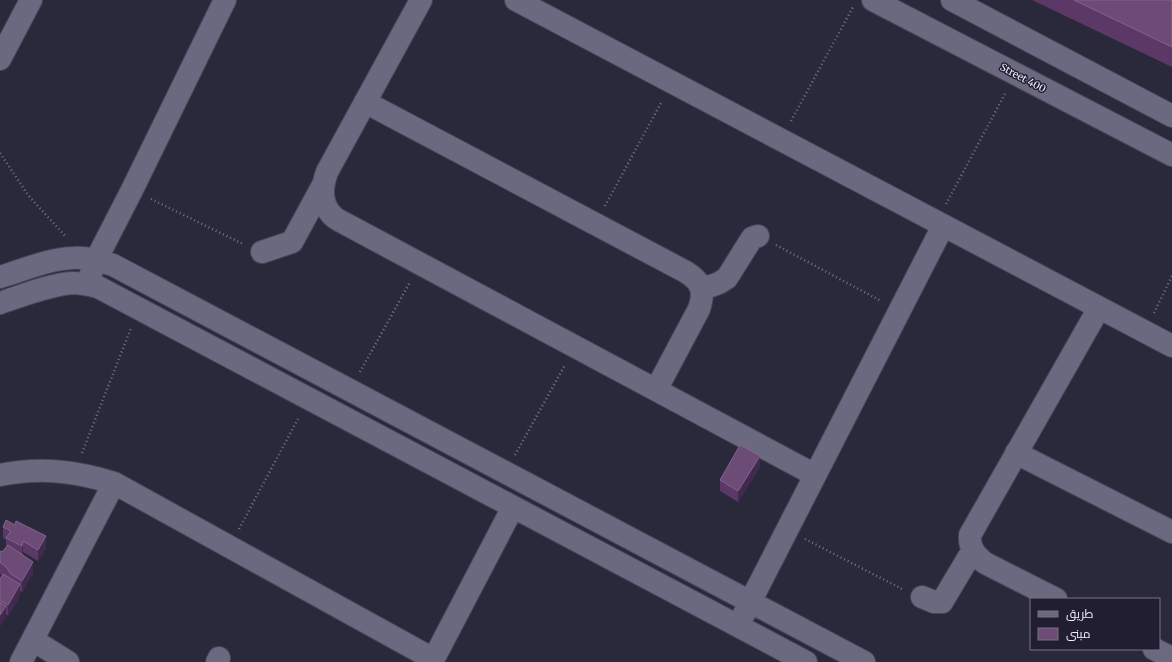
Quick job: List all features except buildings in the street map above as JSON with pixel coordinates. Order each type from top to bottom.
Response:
[{"type":"street","points":[[0,59],[31,0]]},
{"type":"street","points":[[86,284],[90,259],[132,190],[225,0]]},
{"type":"street","points":[[262,252],[292,242],[323,185],[327,172],[421,0]]},
{"type":"street","points":[[516,0],[1172,346]]},
{"type":"street","name":"Street 400","points":[[873,0],[1172,155]]},
{"type":"street","points":[[952,0],[1172,116]]},
{"type":"street","points":[[365,102],[695,278],[701,287],[702,298],[699,309],[656,390]]},
{"type":"street","points":[[323,185],[323,200],[331,214],[344,223],[815,475]]},
{"type":"street","points":[[738,626],[900,310],[940,224]]},
{"type":"street","points":[[701,287],[715,284],[727,278],[752,238],[758,236]]},
{"type":"street","points":[[0,277],[52,261],[74,258],[90,259],[113,265],[864,662]]},
{"type":"street","points":[[0,303],[59,285],[73,283],[86,284],[103,290],[806,662]]},
{"type":"street","points":[[1054,598],[978,557],[972,550],[970,534],[1099,308]]},
{"type":"street","points":[[1016,453],[1172,532]]},
{"type":"street","points":[[0,475],[46,470],[74,472],[114,483],[432,661],[513,507]]},
{"type":"street","points":[[21,662],[114,483]]},
{"type":"street","points":[[914,594],[934,602],[942,602],[972,550]]},
{"type":"street","points":[[32,640],[68,662]]},
{"type":"street","points":[[1156,650],[1172,658]]},
{"type":"path","points":[[780,140],[857,0]]},
{"type":"path","points":[[940,224],[1015,74]]},
{"type":"path","points":[[595,224],[672,83]]},
{"type":"path","points":[[0,153],[28,195],[90,259]]},
{"type":"path","points":[[132,190],[258,252],[262,252]]},
{"type":"path","points":[[758,236],[900,310]]},
{"type":"path","points":[[349,390],[420,264]]},
{"type":"path","points":[[1144,332],[1172,276]]},
{"type":"path","points":[[74,472],[139,308]]},
{"type":"path","points":[[506,472],[575,347]]},
{"type":"path","points":[[230,547],[308,398]]},
{"type":"path","points":[[787,529],[914,594]]}]
